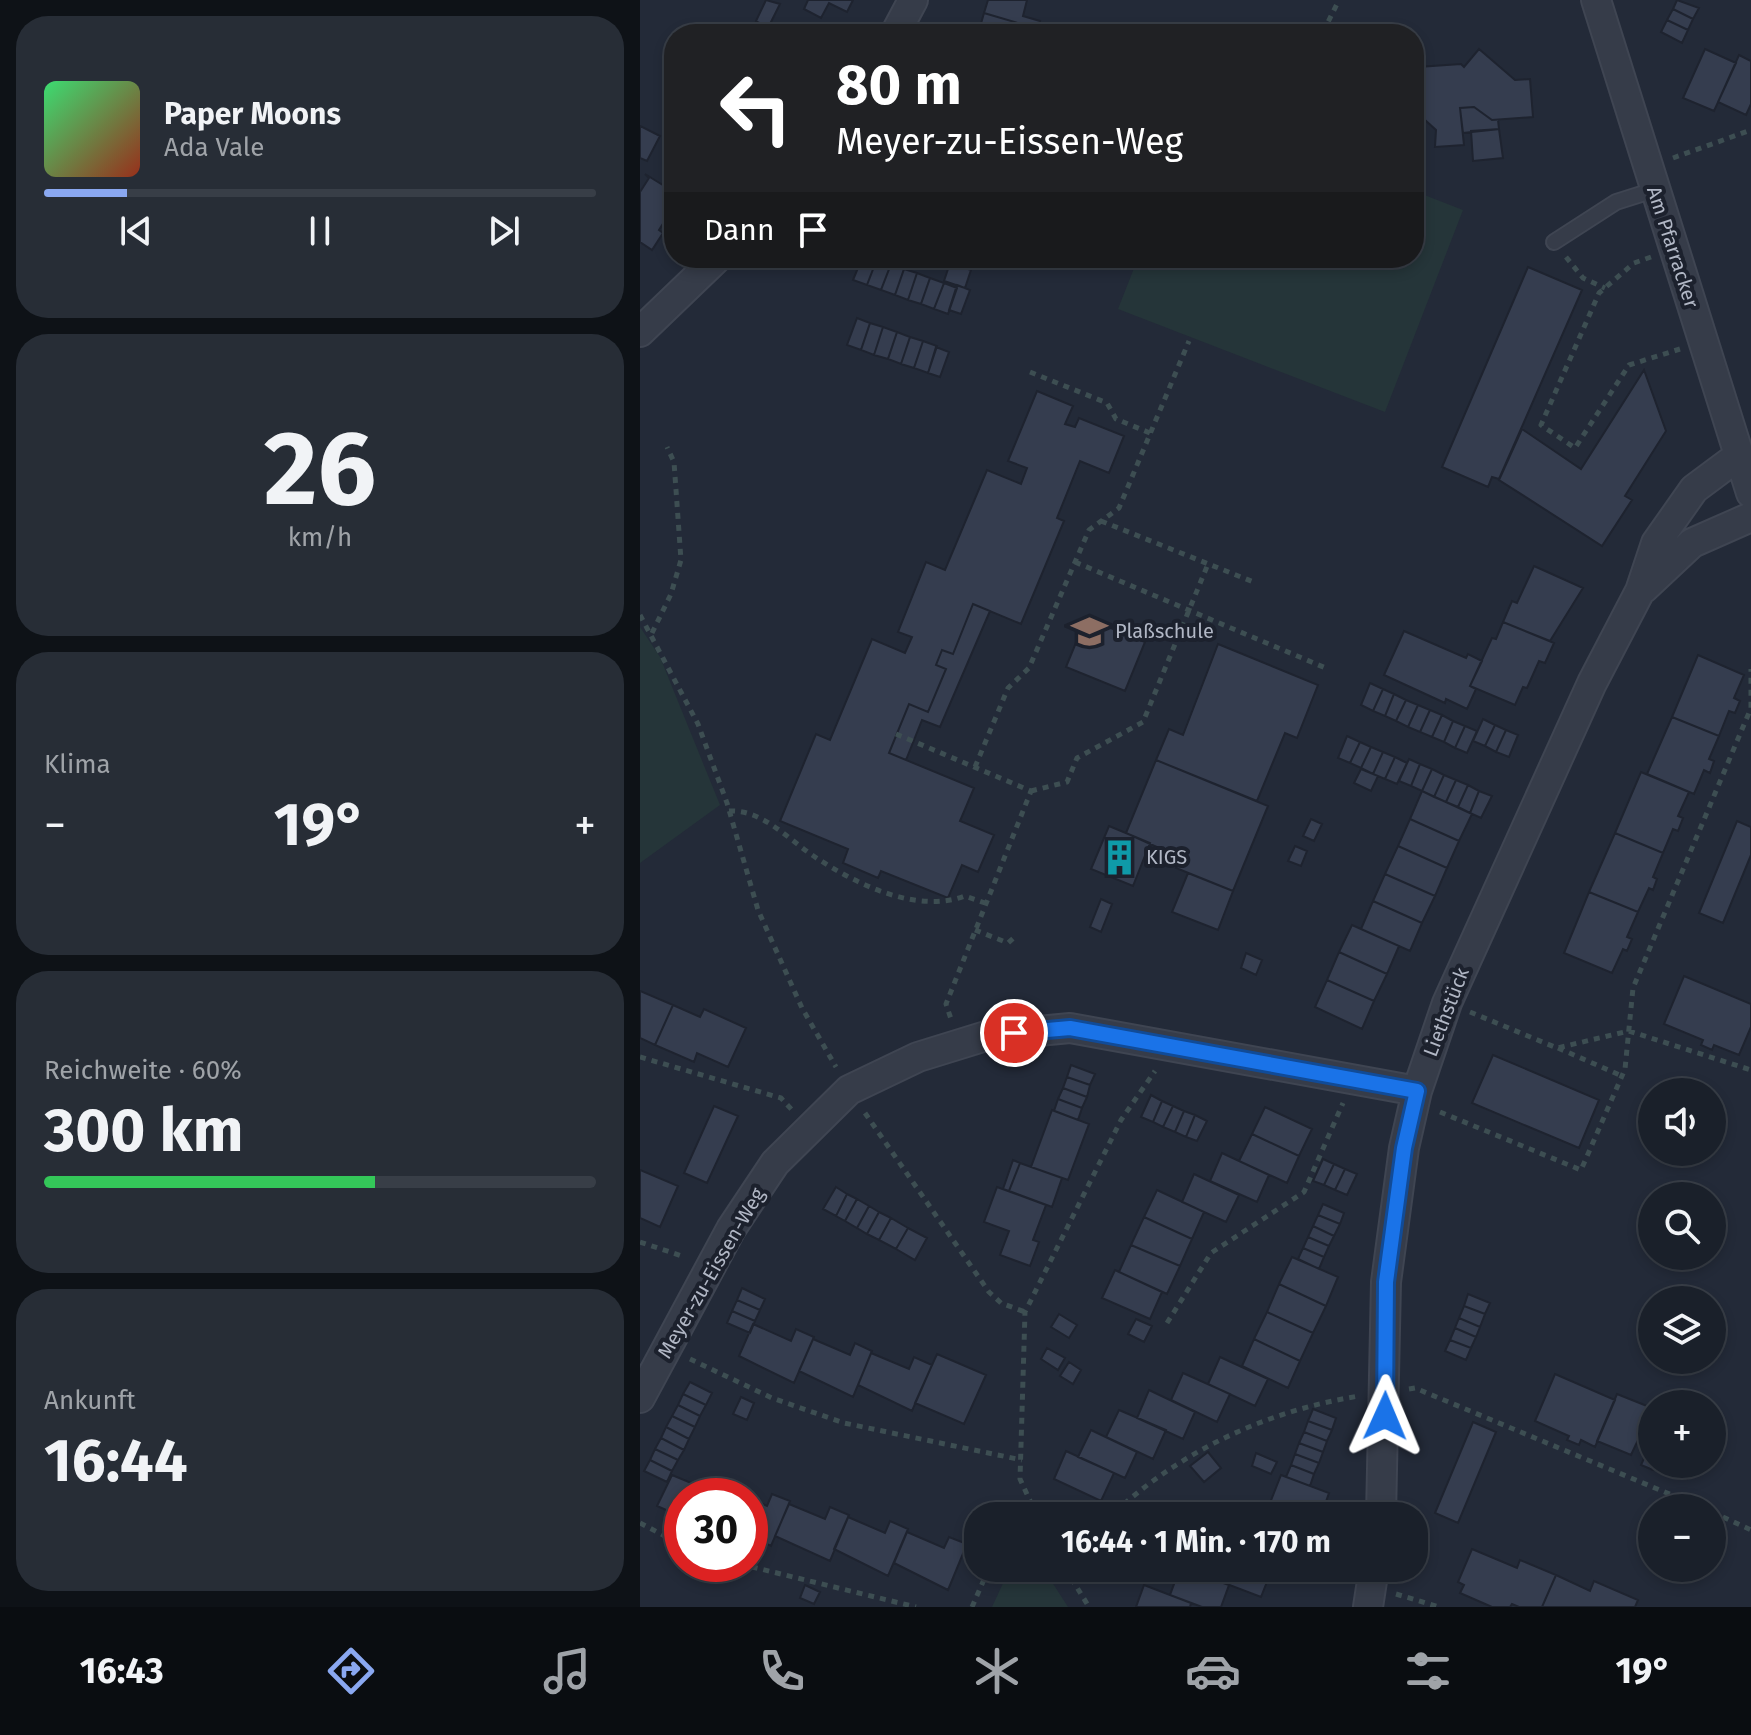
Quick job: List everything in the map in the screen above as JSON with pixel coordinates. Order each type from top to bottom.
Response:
[{"type":"street","points":[[900,24],[913,0]]},
{"type":"street","name":"Am Pfarracker","points":[[1596,0],[1737,457],[1751,493]]},
{"type":"street","points":[[640,332],[707,268]]},
{"type":"street","name":"Liethstück","points":[[1382,1502],[1386,1282],[1404,1148],[1417,1091],[1447,1003],[1592,683],[1640,591],[1656,543],[1694,489],[1737,457]]},
{"type":"street","name":"Liethstück","points":[[1640,591],[1692,543],[1751,517]]},
{"type":"street","name":"Meyer-zu-Eissen-Weg","points":[[640,1398],[731,1229],[775,1163],[849,1090],[918,1057],[986,1036],[1070,1028],[1417,1091]]},
{"type":"lane","points":[[1554,242],[1650,178]]},
{"type":"path","points":[[1327,24],[1339,0]]},
{"type":"path","points":[[1650,178],[1751,130]]},
{"type":"path","points":[[1554,242],[1583,278],[1605,288]]},
{"type":"path","points":[[1673,249],[1634,263],[1599,293],[1541,425],[1575,448],[1629,365],[1703,342]]},
{"type":"path","points":[[975,767],[1008,688],[1029,668],[1089,530],[1119,508],[1189,341]]},
{"type":"path","points":[[1030,372],[1107,403],[1116,419],[1150,433]]},
{"type":"path","points":[[651,634],[671,594],[681,560],[674,462],[667,447]]},
{"type":"path","points":[[1101,521],[1256,583]]},
{"type":"path","points":[[1075,562],[1328,669]]},
{"type":"path","points":[[896,734],[1031,791],[1067,782],[1077,758],[1143,722],[1208,564]]},
{"type":"path","points":[[640,615],[698,724],[729,811],[758,910],[802,1008],[849,1090],[989,1292],[1001,1303],[1025,1312]]},
{"type":"path","points":[[1417,1091],[1440,1112],[1581,1170],[1622,1076],[1633,988],[1751,708],[1751,669]]},
{"type":"path","points":[[960,1044],[946,1004],[1031,791]]},
{"type":"path","points":[[729,811],[744,810],[768,823],[853,880],[913,900],[944,904],[965,896],[985,903]]},
{"type":"path","points":[[975,930],[1008,943],[1017,935]]},
{"type":"path","points":[[1447,1003],[1622,1076]]},
{"type":"path","points":[[1557,1048],[1629,1031],[1751,1070]]},
{"type":"path","points":[[1030,1502],[1020,1479],[1025,1312],[1121,1120],[1171,1047]]},
{"type":"path","points":[[640,1057],[781,1098]]},
{"type":"path","points":[[1167,1323],[1211,1253],[1304,1192],[1354,1080]]},
{"type":"path","points":[[640,1242],[680,1254]]},
{"type":"path","points":[[704,1366],[772,1398],[839,1421],[1022,1460]]},
{"type":"path","points":[[1127,1502],[1168,1470],[1236,1431],[1311,1404],[1415,1388],[1669,1494]]},
{"type":"path","points":[[1726,1518],[1751,1530]]},
{"type":"path","points":[[640,1523],[664,1536]]},
{"type":"path","points":[[768,1571],[916,1607]]},
{"type":"path","points":[[972,1607],[983,1582]]},
{"type":"path","points":[[1074,1582],[1089,1607]]},
{"type":"path","points":[[1371,1587],[1439,1607]]},
{"type":"shaded area","points":[[1424,195],[1463,210],[1385,412],[1118,309],[1134,268],[1424,268]]},
{"type":"shaded area","points":[[640,627],[660,657],[720,805],[640,863]]},
{"type":"shaded area","points":[[1004,1582],[1052,1582],[1068,1607],[992,1607]]},
{"type":"building","points":[[766,0],[780,4],[770,24],[756,21]]},
{"type":"building","points":[[808,0],[853,0],[847,12],[829,3],[821,18],[804,9]]},
{"type":"building","points":[[988,0],[1027,0],[1023,16],[1040,21],[1039,24],[1021,24],[984,13]]},
{"type":"building","points":[[1677,0],[1699,8],[1693,19],[1673,9]]},
{"type":"building","points":[[1673,9],[1693,19],[1688,30],[1667,20]]},
{"type":"building","points":[[984,13],[1021,24],[981,24]]},
{"type":"building","points":[[1667,20],[1688,30],[1682,43],[1661,32]]},
{"type":"building","points":[[1479,49],[1515,80],[1530,79],[1533,117],[1492,120],[1474,107],[1460,108],[1464,145],[1435,147],[1436,130],[1424,119],[1424,67],[1461,64],[1464,67]]},
{"type":"building","points":[[1705,49],[1736,63],[1714,111],[1683,98]]},
{"type":"building","points":[[1739,55],[1751,61],[1751,104],[1746,115],[1718,102]]},
{"type":"building","points":[[1474,107],[1492,120],[1498,120],[1499,129],[1463,133],[1460,108]]},
{"type":"building","points":[[640,126],[660,136],[647,161],[640,158]]},
{"type":"building","points":[[1499,129],[1503,158],[1473,161],[1471,131]]},
{"type":"building","points":[[645,174],[664,186],[664,222],[659,230],[663,233],[652,250],[640,242],[640,192],[649,178]]},
{"type":"building","points":[[1528,267],[1582,290],[1499,479],[1492,477],[1488,487],[1442,467]]},
{"type":"building","points":[[858,268],[874,268],[867,285],[853,280]]},
{"type":"building","points":[[874,268],[889,268],[881,290],[867,285]]},
{"type":"building","points":[[889,268],[904,269],[895,295],[881,290]]},
{"type":"building","points":[[948,268],[971,270],[965,288],[944,281]]},
{"type":"building","points":[[904,269],[917,273],[908,300],[895,295]]},
{"type":"building","points":[[917,273],[930,278],[921,304],[908,300]]},
{"type":"building","points":[[930,278],[944,283],[934,309],[921,304]]},
{"type":"building","points":[[944,283],[957,288],[948,314],[934,309]]},
{"type":"building","points":[[957,285],[970,290],[961,314],[949,310]]},
{"type":"building","points":[[857,318],[870,323],[861,350],[847,345]]},
{"type":"building","points":[[870,323],[883,327],[874,355],[861,350]]},
{"type":"building","points":[[883,327],[897,332],[888,359],[874,355]]},
{"type":"building","points":[[897,332],[910,337],[901,364],[888,359]]},
{"type":"building","points":[[910,337],[923,341],[914,368],[901,364]]},
{"type":"building","points":[[923,341],[937,346],[928,373],[914,368]]},
{"type":"building","points":[[936,347],[949,352],[940,377],[928,373]]},
{"type":"building","points":[[1644,370],[1666,431],[1625,496],[1632,500],[1602,546],[1499,480],[1522,429],[1581,469]]},
{"type":"building","points":[[1037,391],[1073,406],[1065,424],[1075,427],[1079,418],[1124,436],[1109,473],[1080,461],[1057,518],[1064,521],[1021,624],[973,604],[953,654],[942,650],[936,665],[946,669],[928,712],[909,704],[889,753],[974,788],[960,821],[994,835],[978,872],[962,865],[948,898],[881,871],[878,878],[843,863],[848,849],[780,821],[816,734],[830,740],[872,639],[905,653],[912,637],[898,632],[926,562],[945,570],[987,470],[1021,484],[1027,468],[1008,461]]},
{"type":"building","points":[[1534,566],[1583,588],[1550,641],[1503,622],[1512,601],[1517,603]]},
{"type":"building","points":[[973,604],[990,611],[940,727],[922,720],[906,760],[889,753],[909,704],[928,712],[946,669],[936,665],[942,650],[953,654]]},
{"type":"building","points":[[1086,618],[1145,642],[1125,691],[1066,667]]},
{"type":"building","points":[[1503,622],[1554,643],[1545,663],[1539,661],[1515,705],[1470,686],[1492,638],[1496,639]]},
{"type":"building","points":[[1404,631],[1466,658],[1468,654],[1482,661],[1470,686],[1476,689],[1467,709],[1446,699],[1445,703],[1384,675]]},
{"type":"building","points":[[1218,644],[1318,685],[1297,738],[1285,733],[1257,801],[1156,760],[1169,729],[1183,735]]},
{"type":"building","points":[[1698,655],[1744,675],[1734,698],[1740,701],[1735,713],[1729,711],[1719,736],[1672,717]]},
{"type":"building","points":[[1370,683],[1383,689],[1373,711],[1361,705]]},
{"type":"building","points":[[1383,689],[1394,694],[1385,716],[1373,711]]},
{"type":"building","points":[[1394,694],[1406,700],[1396,721],[1385,716]]},
{"type":"building","points":[[1406,700],[1418,705],[1408,727],[1396,721]]},
{"type":"building","points":[[1418,705],[1430,710],[1420,732],[1408,727]]},
{"type":"building","points":[[1430,710],[1442,715],[1432,737],[1420,732]]},
{"type":"building","points":[[1442,715],[1453,721],[1444,742],[1432,737]]},
{"type":"building","points":[[1672,717],[1719,736],[1709,759],[1714,761],[1710,773],[1704,770],[1694,794],[1647,774]]},
{"type":"building","points":[[1483,719],[1495,725],[1485,746],[1473,741]]},
{"type":"building","points":[[1453,721],[1465,726],[1455,748],[1444,742]]},
{"type":"building","points":[[1495,725],[1506,730],[1496,752],[1485,746]]},
{"type":"building","points":[[1465,726],[1477,731],[1467,753],[1455,748]]},
{"type":"building","points":[[1506,730],[1518,735],[1509,757],[1496,752]]},
{"type":"building","points":[[1347,736],[1360,742],[1350,763],[1338,758]]},
{"type":"building","points":[[1360,742],[1371,747],[1361,768],[1350,763]]},
{"type":"building","points":[[1371,747],[1383,752],[1373,774],[1361,768]]},
{"type":"building","points":[[1383,752],[1395,757],[1385,779],[1373,774]]},
{"type":"building","points":[[1395,757],[1407,763],[1397,784],[1385,779]]},
{"type":"building","points":[[1409,759],[1420,764],[1411,786],[1399,781]]},
{"type":"building","points":[[1156,760],[1268,806],[1233,891],[1176,868],[1181,858],[1126,833]]},
{"type":"building","points":[[1420,764],[1432,769],[1422,791],[1411,786]]},
{"type":"building","points":[[1361,769],[1378,776],[1371,791],[1354,783]]},
{"type":"building","points":[[1432,769],[1444,775],[1434,797],[1422,791]]},
{"type":"building","points":[[1641,772],[1689,792],[1678,816],[1683,818],[1678,831],[1673,829],[1663,853],[1615,833]]},
{"type":"building","points":[[1444,775],[1456,780],[1446,802],[1434,797]]},
{"type":"building","points":[[1456,780],[1468,785],[1458,807],[1446,802]]},
{"type":"building","points":[[1468,785],[1479,791],[1470,813],[1458,807]]},
{"type":"building","points":[[1422,791],[1472,814],[1459,841],[1410,819]]},
{"type":"building","points":[[1479,791],[1492,796],[1481,818],[1470,813]]},
{"type":"building","points":[[1311,819],[1322,824],[1314,841],[1303,836]]},
{"type":"building","points":[[1410,819],[1459,841],[1447,868],[1398,846]]},
{"type":"building","points":[[1737,821],[1751,827],[1751,855],[1723,923],[1699,913]]},
{"type":"building","name":"KIGS","points":[[1109,826],[1150,843],[1133,886],[1091,869]]},
{"type":"building","points":[[1615,833],[1663,853],[1653,877],[1657,879],[1653,890],[1649,888],[1638,912],[1589,892]]},
{"type":"building","points":[[1295,846],[1307,851],[1301,866],[1288,861]]},
{"type":"building","points":[[1398,846],[1447,868],[1435,896],[1385,874]]},
{"type":"building","points":[[1188,873],[1233,891],[1218,930],[1172,912]]},
{"type":"building","points":[[1385,874],[1435,896],[1422,923],[1373,901]]},
{"type":"building","points":[[1589,892],[1638,912],[1627,937],[1632,939],[1627,951],[1623,949],[1612,973],[1564,953]]},
{"type":"building","points":[[1101,899],[1112,904],[1101,932],[1090,927]]},
{"type":"building","points":[[1373,901],[1422,923],[1410,951],[1361,929]]},
{"type":"building","points":[[1352,925],[1399,946],[1387,974],[1339,952]]},
{"type":"building","points":[[1339,952],[1387,974],[1374,1001],[1327,980]]},
{"type":"building","points":[[1246,953],[1262,960],[1256,975],[1241,968]]},
{"type":"building","points":[[1684,976],[1751,1004],[1751,1027],[1739,1055],[1714,1045],[1712,1050],[1701,1045],[1703,1040],[1664,1024]]},
{"type":"building","points":[[1327,980],[1374,1001],[1362,1029],[1315,1007]]},
{"type":"building","points":[[640,991],[673,1005],[655,1045],[640,1038]]},
{"type":"building","points":[[673,1005],[700,1017],[704,1009],[746,1028],[728,1067],[697,1053],[694,1062],[655,1045]]},
{"type":"building","points":[[1493,1055],[1599,1100],[1579,1148],[1472,1103]]},
{"type":"building","points":[[1071,1065],[1095,1074],[1090,1085],[1067,1077]]},
{"type":"building","points":[[1067,1077],[1090,1085],[1087,1097],[1063,1088]]},
{"type":"building","points":[[1063,1088],[1087,1097],[1082,1108],[1058,1099]]},
{"type":"building","points":[[1151,1095],[1162,1101],[1153,1122],[1141,1117]]},
{"type":"building","points":[[1058,1099],[1082,1108],[1078,1120],[1054,1111]]},
{"type":"building","points":[[1162,1101],[1173,1106],[1163,1127],[1153,1122]]},
{"type":"building","points":[[714,1106],[738,1116],[707,1183],[684,1173]]},
{"type":"building","points":[[1173,1106],[1184,1111],[1175,1132],[1163,1127]]},
{"type":"building","points":[[1265,1107],[1312,1129],[1299,1156],[1252,1134]]},
{"type":"building","points":[[1052,1110],[1089,1124],[1068,1180],[1031,1167]]},
{"type":"building","points":[[1184,1111],[1195,1115],[1186,1137],[1175,1132]]},
{"type":"building","points":[[1195,1115],[1207,1121],[1197,1141],[1186,1137]]},
{"type":"building","points":[[1252,1134],[1299,1156],[1287,1183],[1239,1161]]},
{"type":"building","points":[[1222,1153],[1269,1175],[1257,1202],[1210,1181]]},
{"type":"building","points":[[1323,1159],[1334,1164],[1324,1185],[1313,1181]]},
{"type":"building","points":[[1013,1160],[1020,1163],[1009,1191],[1003,1189]]},
{"type":"building","points":[[1020,1163],[1062,1178],[1052,1207],[1009,1191]]},
{"type":"building","points":[[1334,1164],[1345,1169],[1335,1190],[1324,1185]]},
{"type":"building","points":[[1345,1169],[1357,1174],[1347,1195],[1335,1190]]},
{"type":"building","points":[[640,1170],[678,1186],[660,1227],[640,1218]]},
{"type":"building","points":[[1194,1174],[1239,1195],[1226,1222],[1182,1202]]},
{"type":"building","points":[[836,1187],[847,1194],[836,1216],[823,1209]]},
{"type":"building","points":[[997,1187],[1046,1205],[1033,1240],[1039,1242],[1030,1266],[1000,1255],[1009,1231],[984,1222]]},
{"type":"building","points":[[1157,1190],[1204,1212],[1192,1239],[1144,1217]]},
{"type":"building","points":[[847,1194],[857,1199],[845,1221],[836,1216]]},
{"type":"building","points":[[857,1199],[869,1206],[857,1228],[845,1221]]},
{"type":"building","points":[[1323,1204],[1344,1213],[1340,1224],[1318,1215]]},
{"type":"building","points":[[869,1206],[879,1212],[867,1234],[857,1228]]},
{"type":"building","points":[[879,1212],[891,1218],[879,1240],[867,1234]]},
{"type":"building","points":[[1318,1215],[1340,1224],[1334,1236],[1313,1226]]},
{"type":"building","points":[[1144,1217],[1192,1239],[1180,1266],[1131,1245]]},
{"type":"building","points":[[891,1218],[908,1228],[896,1249],[879,1240]]},
{"type":"building","points":[[1313,1226],[1334,1236],[1329,1246],[1308,1237]]},
{"type":"building","points":[[908,1228],[927,1238],[915,1260],[896,1249]]},
{"type":"building","points":[[1308,1237],[1329,1246],[1324,1257],[1303,1248]]},
{"type":"building","points":[[1131,1245],[1180,1266],[1167,1294],[1119,1272]]},
{"type":"building","points":[[1303,1248],[1324,1257],[1319,1269],[1298,1259]]},
{"type":"building","points":[[1292,1257],[1338,1277],[1326,1306],[1279,1284]]},
{"type":"building","points":[[1115,1270],[1162,1292],[1150,1319],[1102,1298]]},
{"type":"building","points":[[1279,1284],[1326,1306],[1313,1333],[1267,1312]]},
{"type":"building","points":[[742,1288],[765,1299],[760,1310],[737,1300]]},
{"type":"building","points":[[1468,1294],[1490,1303],[1485,1314],[1464,1306]]},
{"type":"building","points":[[737,1300],[760,1310],[755,1321],[732,1311]]},
{"type":"building","points":[[1464,1306],[1485,1314],[1480,1327],[1459,1318]]},
{"type":"building","points":[[732,1311],[755,1321],[750,1333],[727,1323]]},
{"type":"building","points":[[1267,1312],[1313,1333],[1300,1361],[1254,1339]]},
{"type":"building","points":[[1059,1314],[1077,1325],[1069,1338],[1051,1327]]},
{"type":"building","points":[[1459,1318],[1480,1327],[1476,1337],[1455,1328]]},
{"type":"building","points":[[1136,1319],[1152,1326],[1144,1342],[1128,1334]]},
{"type":"building","points":[[753,1324],[791,1341],[796,1329],[814,1337],[794,1383],[739,1356]]},
{"type":"building","points":[[1455,1328],[1476,1337],[1471,1348],[1450,1340]]},
{"type":"building","points":[[813,1339],[850,1355],[855,1343],[872,1351],[853,1397],[799,1371]]},
{"type":"building","points":[[1254,1339],[1300,1361],[1288,1388],[1242,1366]]},
{"type":"building","points":[[1450,1340],[1471,1348],[1466,1360],[1445,1351]]},
{"type":"building","points":[[1047,1348],[1065,1358],[1058,1370],[1041,1359]]},
{"type":"building","points":[[871,1353],[909,1369],[914,1357],[932,1365],[912,1411],[858,1385]]},
{"type":"building","points":[[937,1354],[986,1375],[964,1424],[915,1403]]},
{"type":"building","points":[[1220,1357],[1268,1379],[1255,1406],[1208,1384]]},
{"type":"building","points":[[1069,1362],[1081,1370],[1073,1384],[1060,1376]]},
{"type":"building","points":[[1183,1373],[1230,1394],[1217,1422],[1171,1400]]},
{"type":"building","points":[[1555,1374],[1615,1400],[1595,1447],[1581,1440],[1579,1445],[1567,1440],[1569,1436],[1535,1421]]},
{"type":"building","points":[[690,1382],[712,1393],[706,1405],[683,1394]]},
{"type":"building","points":[[1149,1390],[1195,1412],[1183,1439],[1137,1418]]},
{"type":"building","points":[[683,1394],[706,1405],[700,1416],[678,1405]]},
{"type":"building","points":[[1617,1394],[1638,1402],[1638,1440],[1631,1455],[1597,1441]]},
{"type":"building","points":[[741,1397],[754,1403],[747,1420],[733,1414]]},
{"type":"building","points":[[678,1405],[700,1416],[695,1427],[672,1416]]},
{"type":"building","points":[[1313,1409],[1336,1418],[1332,1430],[1308,1421]]},
{"type":"building","points":[[1119,1410],[1166,1430],[1153,1459],[1106,1437]]},
{"type":"building","points":[[672,1416],[695,1427],[689,1439],[666,1427]]},
{"type":"building","points":[[1308,1421],[1332,1430],[1327,1441],[1304,1432]]},
{"type":"building","points":[[1473,1422],[1496,1432],[1458,1523],[1435,1513]]},
{"type":"building","points":[[666,1427],[689,1439],[684,1450],[661,1438]]},
{"type":"building","points":[[1091,1430],[1137,1452],[1125,1478],[1078,1457]]},
{"type":"building","points":[[1304,1432],[1327,1441],[1323,1452],[1299,1443]]},
{"type":"building","points":[[661,1438],[684,1450],[678,1460],[655,1449]]},
{"type":"building","points":[[1299,1443],[1323,1452],[1319,1463],[1295,1454]]},
{"type":"building","points":[[655,1449],[678,1460],[672,1471],[650,1460]]},
{"type":"building","points":[[1066,1451],[1114,1473],[1101,1501],[1054,1479]]},
{"type":"building","points":[[1208,1452],[1221,1468],[1204,1482],[1190,1466]]},
{"type":"building","points":[[1256,1453],[1277,1462],[1271,1474],[1252,1466]]},
{"type":"building","points":[[1295,1454],[1319,1463],[1314,1474],[1291,1465]]},
{"type":"building","points":[[650,1460],[672,1471],[664,1481],[644,1471]]},
{"type":"building","points":[[1291,1465],[1314,1474],[1310,1486],[1286,1477]]},
{"type":"building","points":[[1281,1475],[1329,1493],[1326,1502],[1270,1502]]},
{"type":"building","points":[[664,1492],[664,1509],[657,1506]]},
{"type":"building","points":[[772,1494],[790,1501],[771,1546],[768,1545],[768,1504]]},
{"type":"building","points":[[789,1504],[825,1519],[830,1507],[849,1515],[830,1561],[775,1536]]},
{"type":"building","points":[[848,1517],[885,1533],[890,1521],[908,1529],[888,1576],[834,1549]]},
{"type":"building","points":[[907,1532],[944,1548],[949,1537],[964,1543],[964,1551],[948,1590],[894,1563]]},
{"type":"building","points":[[1472,1549],[1517,1568],[1520,1560],[1556,1575],[1542,1607],[1512,1604],[1510,1607],[1492,1607],[1460,1593],[1464,1585],[1458,1582]]},
{"type":"building","points":[[1556,1575],[1590,1591],[1594,1581],[1638,1600],[1635,1607],[1542,1607]]},
{"type":"building","points":[[1175,1582],[1220,1582],[1229,1585],[1221,1607],[1202,1607],[1170,1595]]},
{"type":"building","points":[[1222,1582],[1267,1582],[1261,1597]]},
{"type":"building","points":[[805,1585],[820,1592],[814,1604],[800,1598]]},
{"type":"building","points":[[1144,1585],[1191,1603],[1190,1607],[1136,1607]]},
{"type":"place","name":"Plaßschule","points":[[1089,631]]},
{"type":"place","name":"KIGS","points":[[1120,857]]},
{"type":"route","points":[[1014,1033],[1070,1028],[1417,1091],[1404,1148],[1386,1282],[1385,1416]]}]
